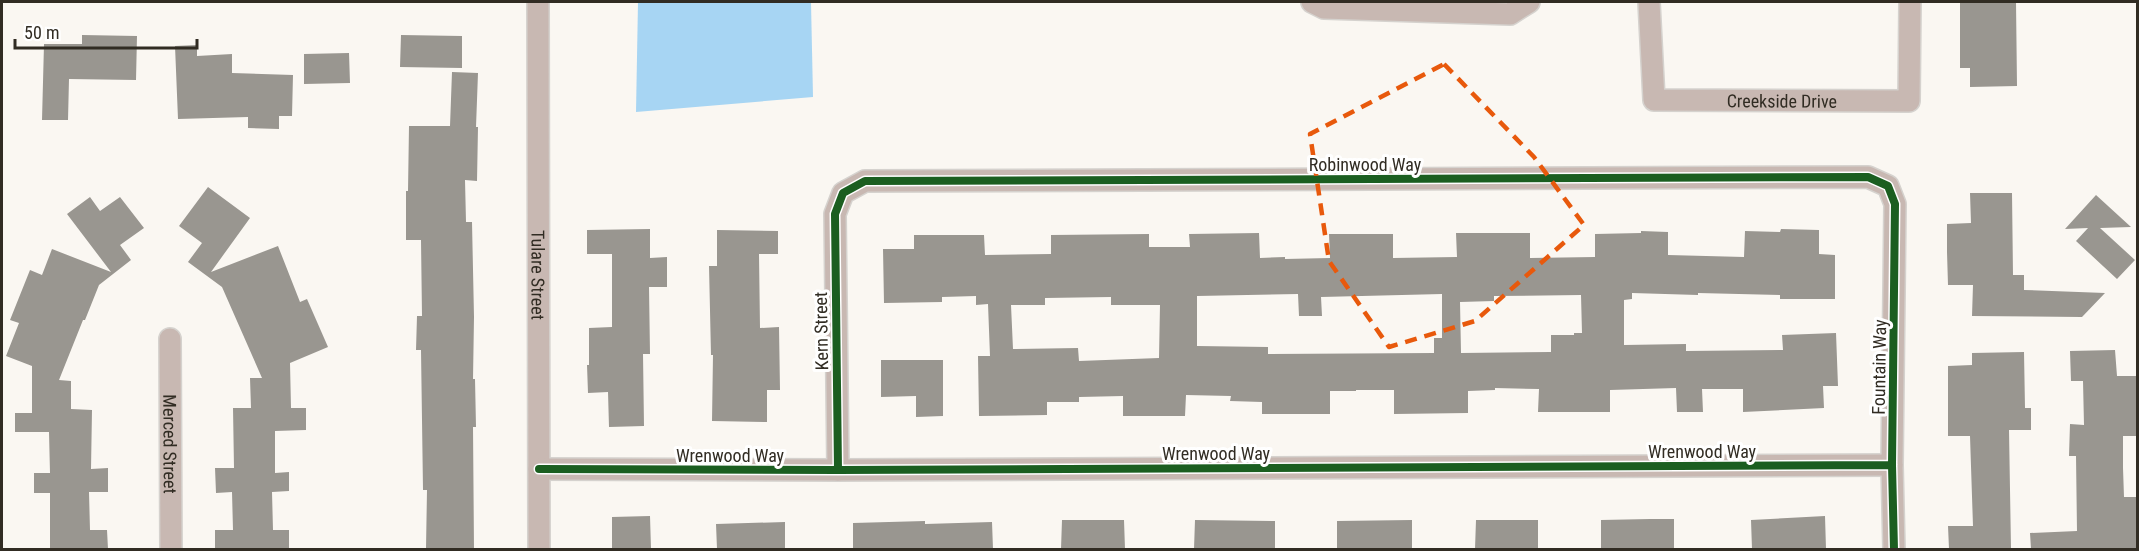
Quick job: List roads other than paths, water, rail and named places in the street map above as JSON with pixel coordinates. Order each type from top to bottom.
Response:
[{"type":"street","name":"Tulare Street","points":[[538,2],[539,549]]},
{"type":"street","points":[[1312,2],[1324,8],[1510,15],[1528,2]]},
{"type":"street","name":"Creekside Drive","points":[[1649,2],[1654,100],[1909,101],[1910,2]]},
{"type":"street","name":"Robinwood Way","points":[[843,193],[865,181],[877,180],[1868,177],[1888,186]]},
{"type":"street","name":"Fountain Way","points":[[1888,186],[1895,204],[1892,465],[1894,549]]},
{"type":"street","name":"Kern Street","points":[[838,470],[835,214],[843,193]]},
{"type":"street","name":"Merced Street","points":[[170,339],[171,549]]},
{"type":"street","name":"Wrenwood Way","points":[[539,469],[838,470],[1892,465]]},
{"type":"water","points":[[638,2],[811,2],[813,97],[636,112]]}]
